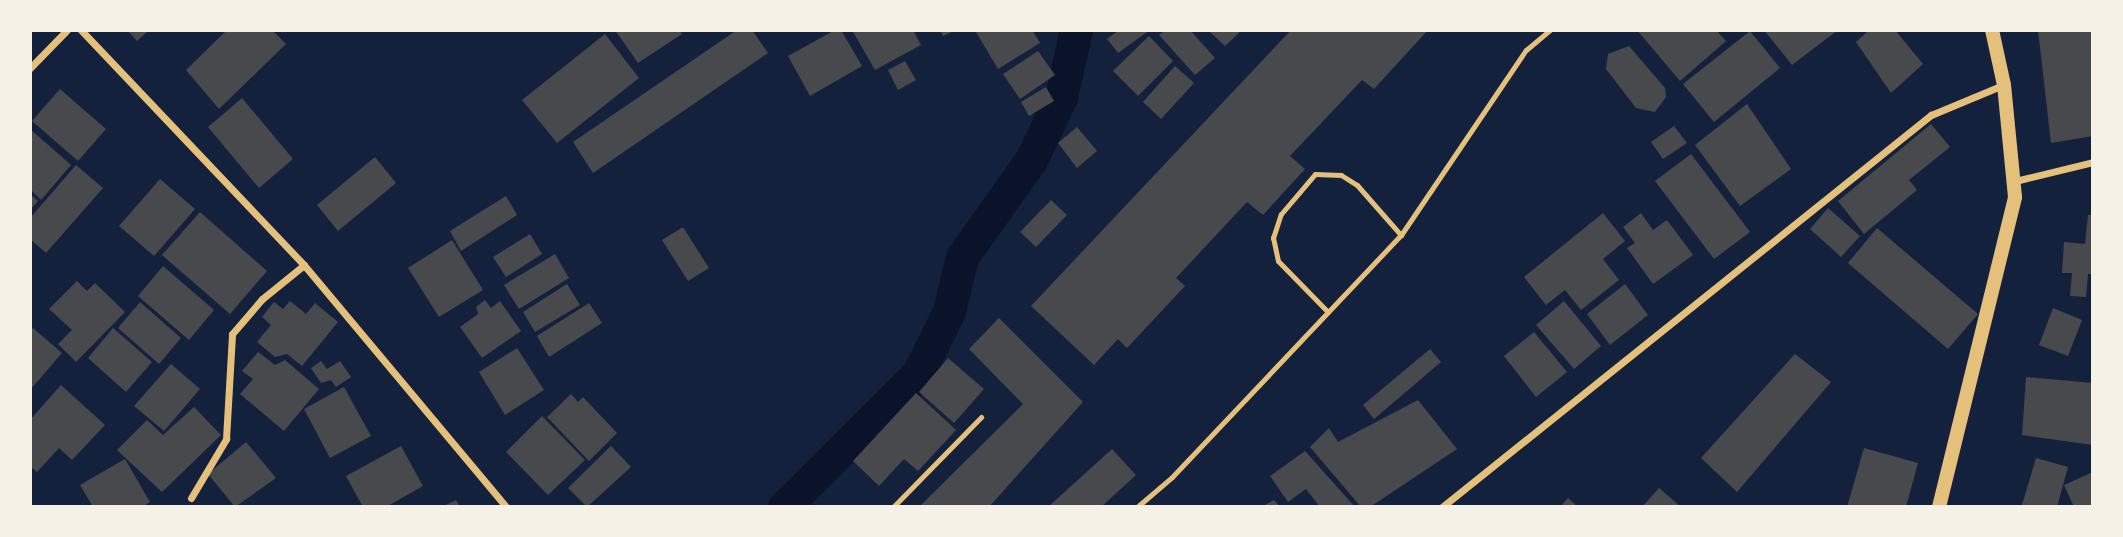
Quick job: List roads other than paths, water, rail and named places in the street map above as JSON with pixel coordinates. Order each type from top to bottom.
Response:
[{"type":"main road","points":[[1940,507],[1993,304],[2015,181],[2004,85],[1992,30]]},
{"type":"street","points":[[30,68],[67,30]]},
{"type":"street","points":[[81,30],[304,265],[506,507]]},
{"type":"street","points":[[1442,507],[1931,115],[2004,85]]},
{"type":"street","points":[[2015,181],[2093,162]]},
{"type":"street","points":[[191,498],[226,439],[232,334],[262,299],[304,265]]},
{"type":"lane","points":[[1137,507],[1172,477],[1401,235],[1526,50],[1550,30]]},
{"type":"lane","points":[[1328,312],[1278,261],[1273,238],[1281,214],[1315,174],[1340,175],[1357,185],[1401,235]]},
{"type":"lane","points":[[893,507],[981,417]]},
{"type":"waterway","points":[[784,507],[918,374],[949,311],[962,257],[1031,160],[1061,97],[1076,30]]}]
